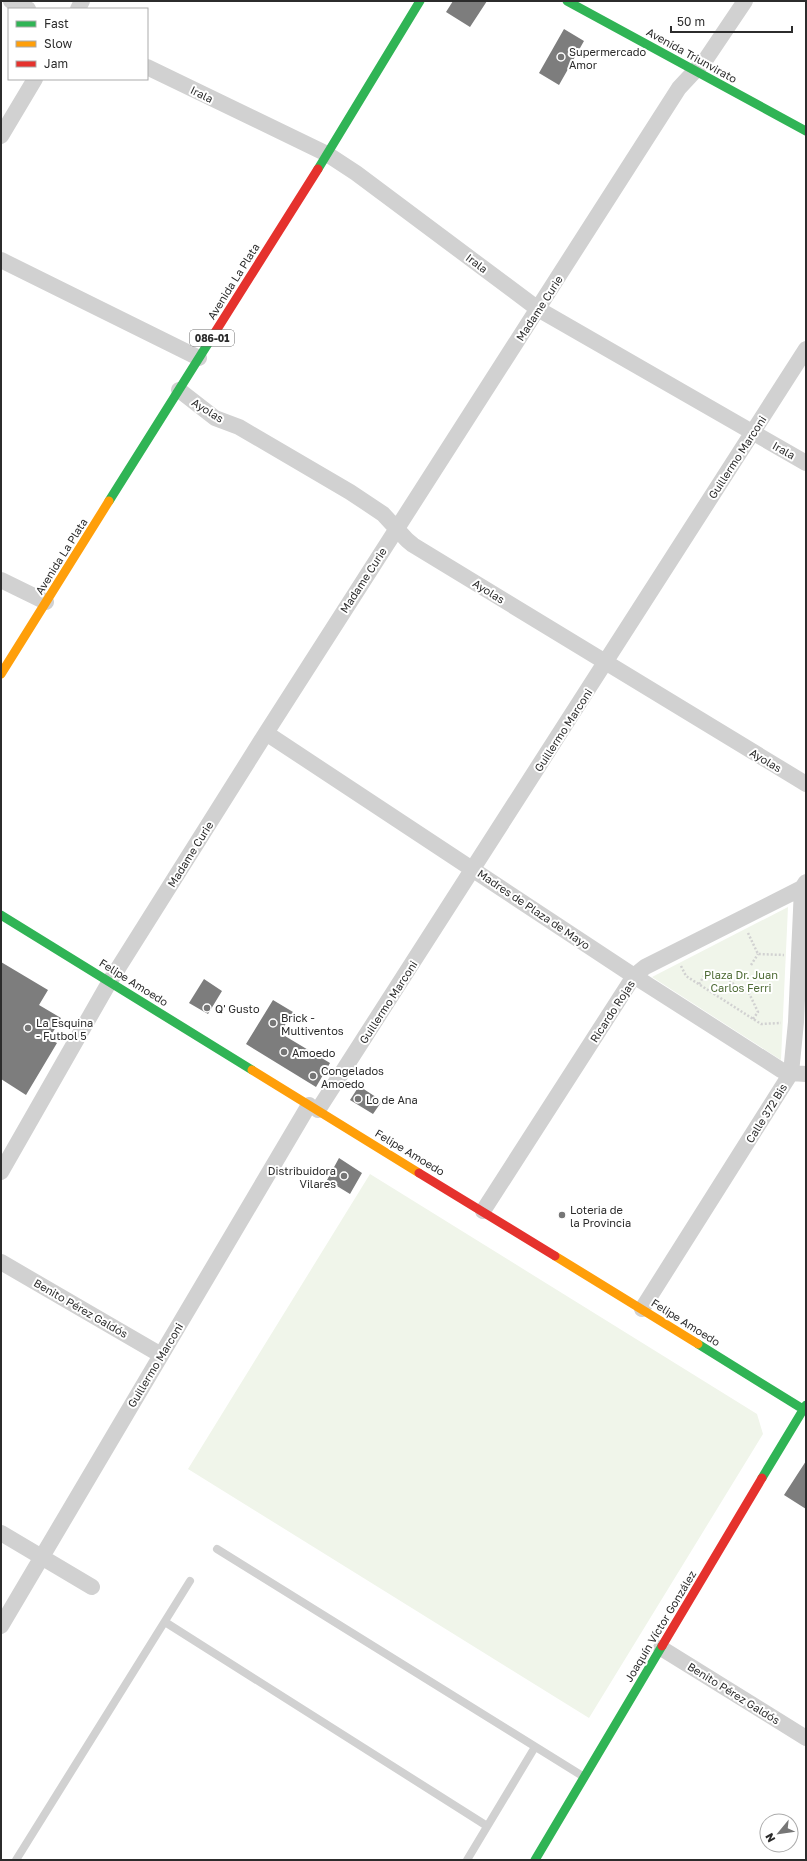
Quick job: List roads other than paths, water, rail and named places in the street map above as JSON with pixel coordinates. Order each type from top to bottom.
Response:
[{"type":"main road","name":"Avenida La Plata","points":[[1,674],[327,154],[420,1]]},
{"type":"main road","name":"Avenida Triunvirato","points":[[567,1],[806,131]]},
{"type":"main road","name":"Felipe Amoedo","points":[[1,915],[805,1408]]},
{"type":"main road","name":"Joaquín Víctor González","points":[[536,1860],[805,1408]]},
{"type":"street","points":[[11,1],[26,8]]},
{"type":"street","name":"Madame Curie","points":[[1,1172],[110,981],[266,733],[679,88],[706,59],[745,1]]},
{"type":"street","name":"Irala","points":[[148,67],[327,154],[356,173],[538,309],[806,463]]},
{"type":"street","points":[[1,136],[35,80]]},
{"type":"street","points":[[1,260],[199,358]]},
{"type":"street","name":"Guillermo Marconi","points":[[1,1626],[161,1355],[314,1108],[474,869],[806,349]]},
{"type":"street","name":"Ayolas","points":[[179,390],[215,418],[239,427],[350,492],[384,514],[413,545],[806,784]]},
{"type":"street","points":[[1,580],[46,602]]},
{"type":"street","name":"Madres de Plaza de Mayo","points":[[266,733],[634,976],[781,1070],[798,1074]]},
{"type":"street","name":"Ricardo Rojas","points":[[483,1211],[634,976],[645,967],[804,885]]},
{"type":"street","name":"Calle 372 Bis","points":[[642,1309],[798,1074],[796,1022],[798,956],[804,885]]},
{"type":"street","name":"Benito Pérez Galdós","points":[[1,1262],[161,1355]]},
{"type":"street","points":[[1,1533],[92,1587]]},
{"type":"street","name":"Benito Pérez Galdós","points":[[661,1648],[806,1738]]},
{"type":"lane","points":[[217,1549],[584,1777]]},
{"type":"lane","points":[[16,1860],[190,1581]]},
{"type":"lane","points":[[165,1622],[487,1826]]},
{"type":"lane","points":[[466,1860],[535,1747]]},
{"type":"place","name":"Supermercado Amor","points":[[561,57]]},
{"type":"place","name":"Q' Gusto","points":[[207,1008]]},
{"type":"place","name":"Brick - Multiventos","points":[[273,1023]]},
{"type":"place","name":"La Esquina - Futbol 5","points":[[28,1028]]},
{"type":"place","name":"Amoedo","points":[[284,1052]]},
{"type":"place","name":"Congelados Amoedo","points":[[313,1076]]},
{"type":"place","name":"Lo de Ana","points":[[358,1099]]},
{"type":"place","name":"Distribuidora Vilares","points":[[344,1176]]},
{"type":"place","name":"Loteria de la Provincia","points":[[562,1215]]},
{"type":"park label","name":"Plaza Dr. Juan Carlos Ferri","points":[[741,980]]}]
